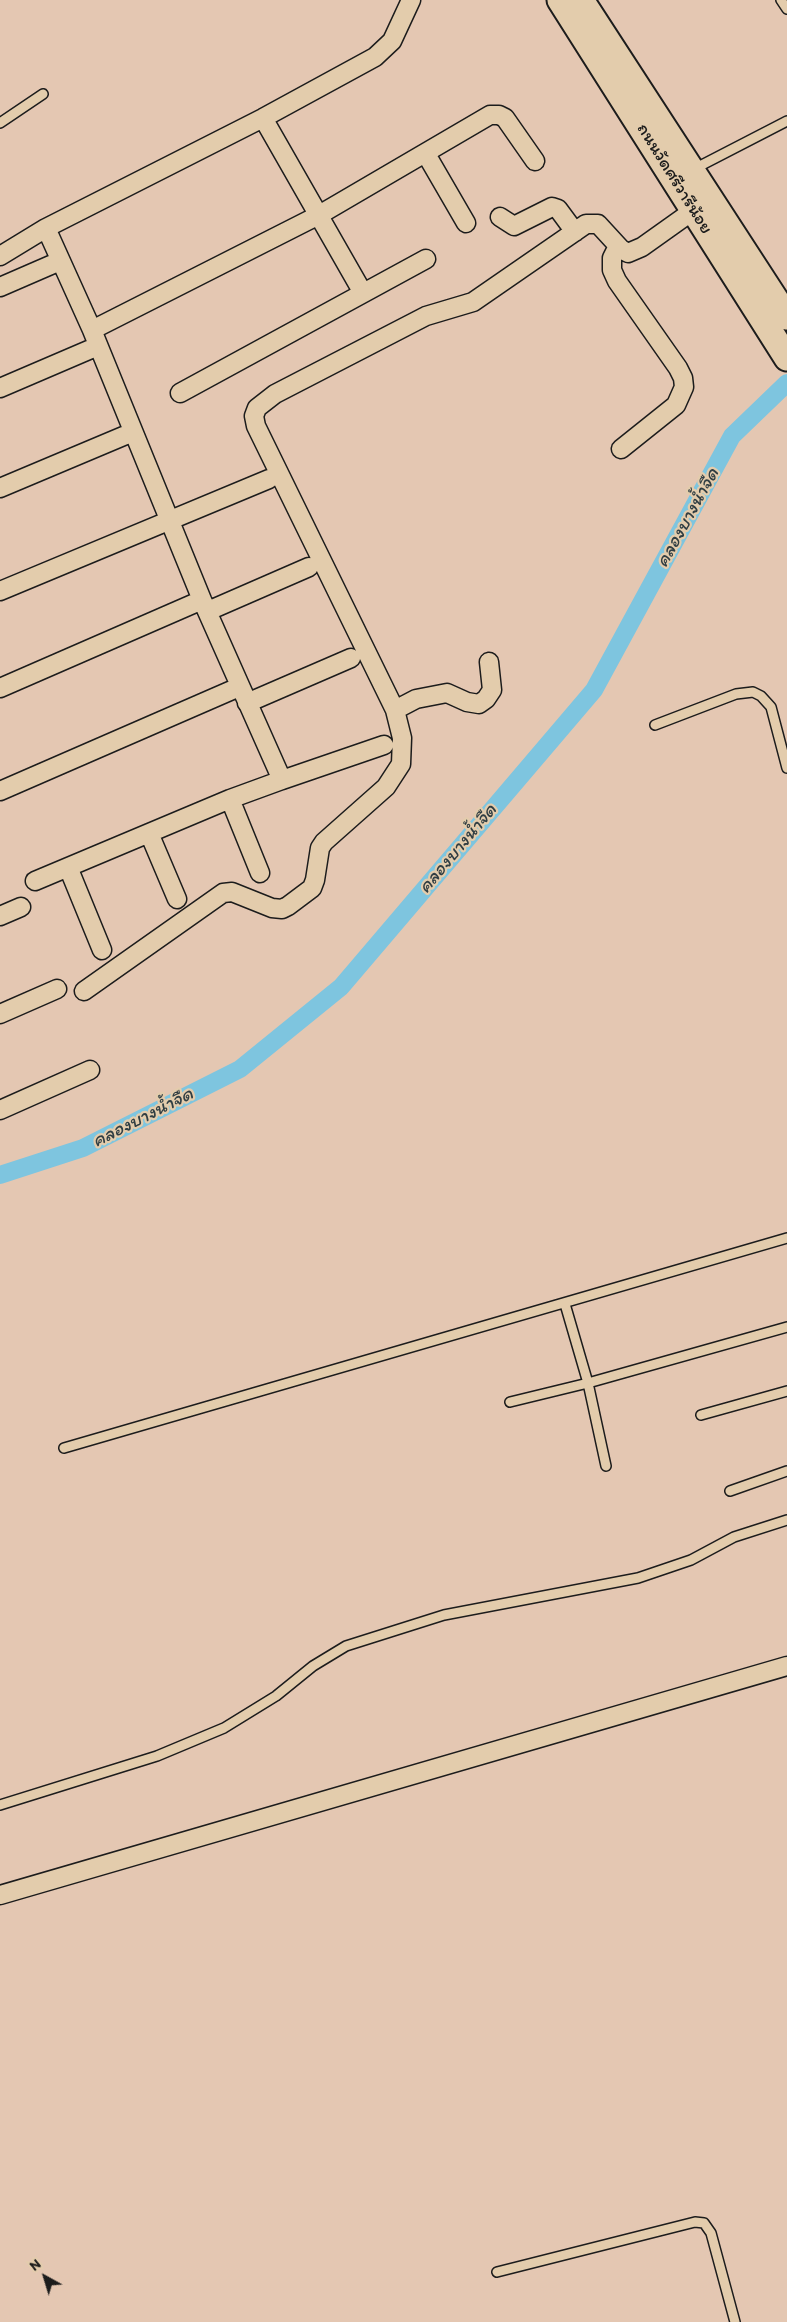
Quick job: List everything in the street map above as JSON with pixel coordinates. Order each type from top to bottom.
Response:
[{"type":"main road","name":"ถนนวัดศรีวารีน้อย","points":[[560,0],[706,215],[787,317]]},
{"type":"main road","name":"ถนนวัดศรีวารีน้อย","points":[[582,0],[692,170],[706,215],[787,358]]},
{"type":"street","points":[[0,256],[46,228],[263,118],[375,57],[392,41],[412,0]]},
{"type":"street","points":[[92,330],[319,215],[490,115],[499,115],[510,122],[535,161]]},
{"type":"street","points":[[263,118],[363,293]]},
{"type":"street","points":[[426,154],[466,223]]},
{"type":"street","points":[[500,217],[514,226],[552,207],[558,210],[575,232]]},
{"type":"street","points":[[84,991],[223,893],[232,892],[272,908],[282,909],[312,888],[320,848],[324,842],[386,787],[401,764],[402,738],[395,710],[256,426],[254,416],[257,408],[275,394],[426,316],[473,302],[586,224],[598,224],[618,246],[628,253],[634,252],[706,215]]},
{"type":"street","points":[[46,228],[92,330],[243,695],[282,780]]},
{"type":"street","points":[[618,246],[612,258],[612,270],[617,281],[678,368],[683,378],[684,388],[676,405],[621,450]]},
{"type":"street","points":[[180,394],[426,259]]},
{"type":"street","points":[[0,287],[60,261]]},
{"type":"street","points":[[0,388],[98,346]]},
{"type":"street","points":[[0,488],[133,432]]},
{"type":"street","points":[[0,591],[269,479]]},
{"type":"street","points":[[0,688],[205,606],[309,567]]},
{"type":"street","points":[[0,791],[243,695],[351,658]]},
{"type":"street","points":[[395,710],[416,699],[447,693],[467,702],[479,704],[486,699],[492,690],[489,662]]},
{"type":"street","points":[[35,881],[230,799],[384,744]]},
{"type":"street","points":[[230,799],[260,873]]},
{"type":"street","points":[[149,833],[177,899]]},
{"type":"street","points":[[68,867],[102,950]]},
{"type":"street","points":[[0,916],[20,907]]},
{"type":"street","points":[[0,1014],[56,989]]},
{"type":"street","points":[[0,1110],[90,1070]]},
{"type":"street","points":[[0,1895],[787,1666]]},
{"type":"lane","points":[[781,0],[787,9]]},
{"type":"lane","points":[[0,123],[43,94]]},
{"type":"lane","points":[[692,170],[787,121]]},
{"type":"lane","points":[[655,725],[736,694],[753,692],[761,696],[771,708],[787,768]]},
{"type":"lane","points":[[64,1448],[787,1238]]},
{"type":"lane","points":[[565,1304],[588,1383],[606,1466]]},
{"type":"lane","points":[[510,1402],[588,1383],[787,1327]]},
{"type":"lane","points":[[701,1415],[787,1392]]},
{"type":"lane","points":[[730,1491],[787,1472]]},
{"type":"lane","points":[[0,1805],[157,1756],[224,1728],[276,1696],[313,1666],[346,1646],[444,1615],[638,1578],[691,1560],[734,1537],[787,1520]]},
{"type":"lane","points":[[496,2272],[695,2222],[704,2223],[711,2233],[735,2322]]},
{"type":"waterway","name":"คลองบางน้ำจืด","points":[[0,1175],[83,1148],[240,1069],[341,987],[594,690],[732,436],[787,383]]}]
